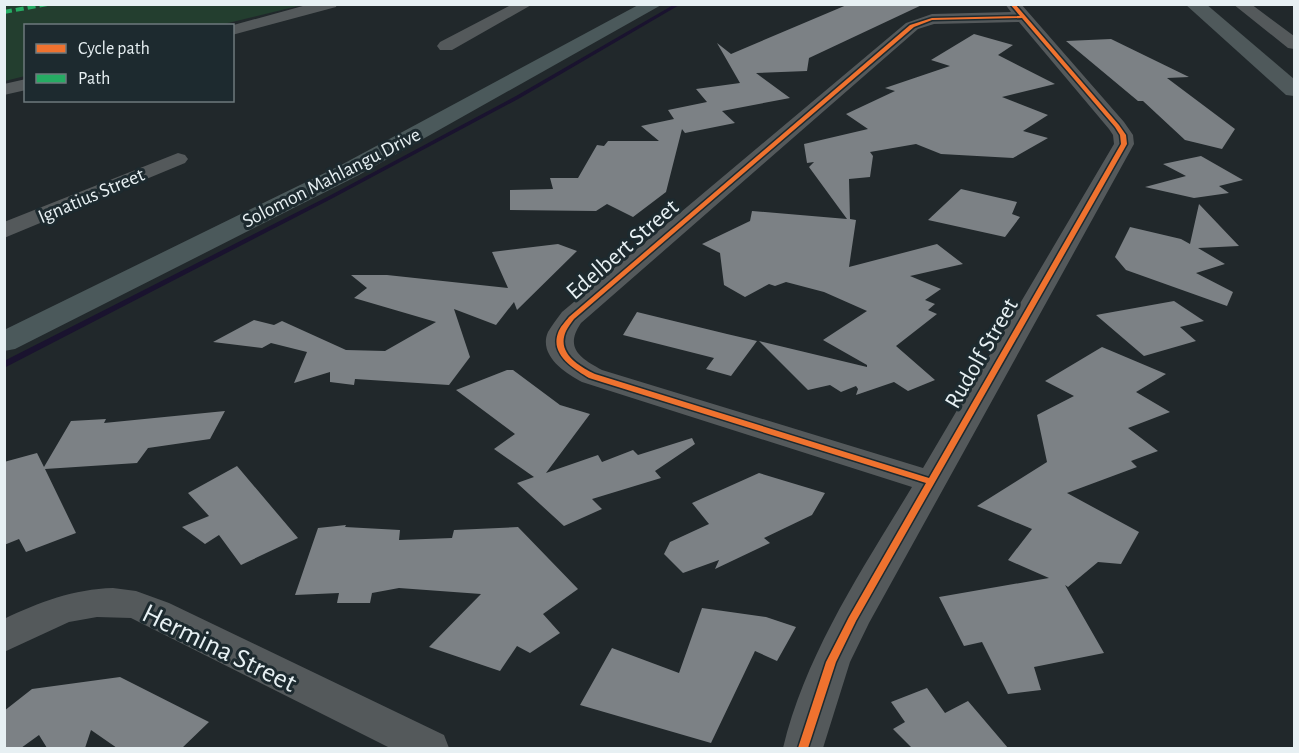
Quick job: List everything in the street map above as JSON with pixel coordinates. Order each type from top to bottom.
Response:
[{"type":"main road","name":"Solomon Mahlangu Drive","points":[[4,342],[350,170],[654,4]]},
{"type":"main road","points":[[1194,4],[1294,90]]},
{"type":"street","points":[[234,29],[330,4]]},
{"type":"street","points":[[1240,4],[1294,44]]},
{"type":"street","points":[[446,46],[525,5]]},
{"type":"street","name":"Edelbert Street","points":[[930,481],[592,376],[571,365],[561,349],[561,335],[572,318],[912,26],[932,19],[1018,11]]},
{"type":"street","name":"Rudolf Street","points":[[803,748],[831,662],[852,620],[1124,144],[1123,135],[1117,126],[1018,11]]},
{"type":"street","points":[[4,90],[24,85]]},
{"type":"street","name":"Ignatius Street","points":[[4,231],[178,159]]},
{"type":"street","name":"Hermina Street","points":[[4,637],[24,625],[84,604],[130,604],[156,613],[429,748]]},
{"type":"green space","points":[[5,4],[302,4],[224,24],[24,24],[24,76],[5,81]]},
{"type":"building","points":[[849,4],[924,4],[809,58],[807,71],[756,73],[790,98],[722,111],[735,123],[685,133],[682,129],[666,192],[633,217],[607,204],[596,211],[510,210],[510,190],[553,189],[550,178],[578,178],[597,145],[604,146],[608,141],[659,141],[641,126],[674,119],[668,110],[707,102],[696,89],[740,83],[717,43],[731,54]]},
{"type":"building","points":[[974,34],[1013,45],[998,55],[1055,84],[1002,97],[1048,115],[1023,131],[1048,138],[1013,158],[941,154],[916,144],[870,152],[873,156],[870,177],[849,179],[850,219],[856,220],[849,267],[937,244],[963,264],[910,276],[941,289],[925,300],[935,304],[928,310],[937,314],[896,346],[935,380],[908,391],[894,382],[856,395],[858,389],[856,386],[841,392],[830,385],[808,390],[759,341],[867,367],[823,340],[867,311],[824,292],[786,282],[775,286],[769,284],[745,297],[724,285],[720,253],[702,244],[750,221],[752,211],[847,219],[809,167],[814,162],[807,163],[804,144],[868,129],[846,114],[895,91],[885,88],[950,66],[931,60]]},
{"type":"building","points":[[1111,39],[1189,77],[1167,78],[1235,129],[1222,149],[1185,140],[1143,101],[1138,101],[1066,41]]},
{"type":"building","points":[[1201,156],[1243,180],[1219,186],[1229,193],[1194,198],[1145,187],[1186,176],[1163,164]]},
{"type":"building","points":[[961,189],[1017,202],[1012,214],[1020,217],[1005,237],[928,220]]},
{"type":"building","points":[[1199,204],[1239,246],[1198,248],[1225,264],[1196,273],[1233,292],[1227,306],[1126,270],[1115,257],[1130,227],[1181,239],[1190,244]]},
{"type":"building","points":[[558,244],[577,251],[517,310],[514,302],[496,325],[454,309],[470,357],[449,385],[355,379],[354,385],[330,382],[330,372],[294,383],[307,352],[271,343],[262,348],[213,342],[254,320],[274,325],[282,321],[346,350],[385,351],[436,322],[354,298],[367,288],[351,275],[387,275],[508,288],[492,252]]},
{"type":"building","points":[[1174,301],[1204,321],[1180,327],[1196,341],[1144,356],[1096,315]]},
{"type":"building","points":[[637,312],[757,341],[731,376],[706,369],[714,358],[623,335]]},
{"type":"building","points":[[1102,347],[1166,374],[1136,392],[1170,412],[1128,428],[1158,451],[1131,461],[1137,467],[1067,493],[1139,532],[1121,564],[1098,562],[1068,587],[1065,585],[1104,653],[1034,667],[1041,690],[1008,694],[982,642],[964,646],[939,597],[1049,578],[1008,560],[1032,529],[977,506],[1047,462],[1037,415],[1074,396],[1045,381]]},
{"type":"building","points":[[507,370],[513,370],[560,405],[590,414],[546,473],[598,455],[602,462],[633,450],[638,455],[692,438],[695,444],[655,471],[661,478],[592,499],[602,509],[564,526],[517,483],[534,477],[494,449],[515,434],[456,390]]},
{"type":"building","points":[[225,411],[210,439],[148,448],[137,463],[45,469],[76,533],[26,552],[19,539],[4,545],[4,462],[37,453],[44,467],[71,421],[106,419],[104,423]]},
{"type":"building","points":[[237,466],[298,538],[241,565],[219,535],[205,544],[182,527],[209,516],[188,493]]},
{"type":"building","points":[[759,473],[825,493],[812,515],[764,538],[770,543],[715,569],[719,560],[683,573],[664,554],[670,542],[709,524],[692,503]]},
{"type":"building","points":[[346,525],[345,527],[400,530],[399,540],[452,538],[454,530],[518,527],[578,589],[543,614],[560,633],[530,653],[517,646],[500,671],[429,647],[481,594],[399,588],[372,593],[370,603],[337,603],[339,593],[295,595],[318,528]]},
{"type":"building","points":[[702,608],[766,617],[796,627],[777,661],[755,651],[711,743],[580,705],[612,648],[679,673]]},
{"type":"building","points":[[120,677],[209,722],[182,748],[117,748],[91,730],[85,748],[47,748],[39,735],[21,748],[4,748],[4,711],[32,689]]},
{"type":"building","points":[[927,688],[945,713],[968,701],[1008,748],[912,748],[893,729],[905,722],[891,702]]},
{"type":"waterway","points":[[4,365],[331,197],[518,97],[679,4]]},
{"type":"marked path","points":[[4,12],[48,4]]},
{"type":"cycle path","points":[[803,748],[831,662],[852,620],[1124,144],[1123,135],[1117,126],[1012,4]]},
{"type":"cycle path","points":[[930,481],[592,376],[568,360],[561,348],[561,334],[571,318],[912,26],[932,19],[1023,17]]}]
